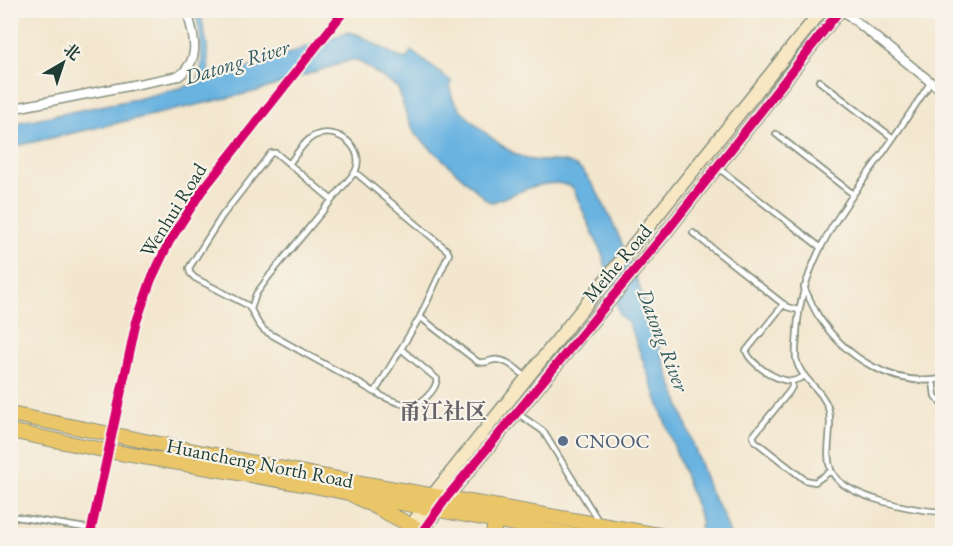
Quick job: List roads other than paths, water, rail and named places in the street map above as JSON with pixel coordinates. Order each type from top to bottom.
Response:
[{"type":"main road","name":"Huancheng North Road","points":[[10,414],[315,475],[440,496],[502,519]]},
{"type":"main road","name":"Huancheng North Road","points":[[10,431],[108,451],[502,519]]},
{"type":"main road","name":"Huancheng North Road","points":[[349,493],[418,533]]},
{"type":"main road","points":[[502,519],[600,524],[665,536]]},
{"type":"main road","points":[[492,536],[502,519]]},
{"type":"main road","points":[[502,519],[580,536]]},
{"type":"street","points":[[10,109],[179,76],[188,69],[195,50],[187,10]]},
{"type":"street","name":"Wenhui Road","points":[[91,532],[136,323],[151,280],[169,242],[201,192],[345,10]]},
{"type":"street","name":"Meihe Road","points":[[418,533],[431,508],[527,378],[822,10]]},
{"type":"street","points":[[841,10],[942,91]]},
{"type":"street","name":"Meihe Road","points":[[440,496],[516,413],[614,295],[841,10]]},
{"type":"lane","points":[[819,81],[893,138]]},
{"type":"lane","points":[[931,82],[841,210],[820,247],[804,287],[798,310],[796,358],[800,369],[817,387],[828,405],[831,422],[829,459],[831,471],[840,482],[856,492],[875,499],[942,512]]},
{"type":"lane","points":[[251,309],[256,294],[355,172],[359,158],[354,148],[337,136],[326,132],[308,140],[289,164]]},
{"type":"lane","points":[[776,134],[853,194]]},
{"type":"lane","points":[[331,199],[276,153],[271,153],[222,216],[189,268],[190,273],[251,309],[257,324],[265,331],[396,402],[411,405],[419,403],[436,384],[437,379],[400,349]]},
{"type":"lane","points":[[717,167],[820,247]]},
{"type":"lane","points":[[355,172],[447,250],[448,254],[420,317],[375,392]]},
{"type":"lane","points":[[693,233],[784,304],[798,310]]},
{"type":"lane","points":[[804,287],[818,315],[832,334],[854,354],[882,371],[906,380],[925,382],[942,379]]},
{"type":"lane","points":[[784,304],[746,351],[747,355],[764,370],[782,379],[792,381],[805,376]]},
{"type":"lane","points":[[420,317],[478,362],[502,360],[527,378]]},
{"type":"lane","points":[[792,381],[789,392],[753,436],[755,441],[805,480],[815,482],[831,471]]},
{"type":"lane","points":[[933,381],[935,396],[942,404]]},
{"type":"lane","points":[[516,413],[543,431],[600,524]]},
{"type":"lane","points":[[10,516],[91,532]]},
{"type":"water","points":[[195,11],[200,11],[207,44],[209,75],[215,80],[348,32],[357,34],[400,58],[407,58],[411,51],[451,81],[451,94],[458,106],[475,124],[509,150],[527,159],[561,161],[580,169],[599,195],[630,262],[710,492],[723,515],[730,535],[703,535],[700,526],[702,523],[634,336],[628,323],[620,315],[602,254],[573,188],[565,184],[544,184],[493,202],[488,201],[415,134],[398,88],[357,60],[258,91],[11,147],[10,124],[141,98],[195,84],[199,78],[202,59]]},
{"type":"place","name":"CNOOC","points":[[563,441]]},
{"type":"district","name":"甬江社区","points":[[443,411]]},
{"type":"water label","name":"Datong River","points":[[237,62]]},
{"type":"water label","name":"Datong River","points":[[663,340]]}]
